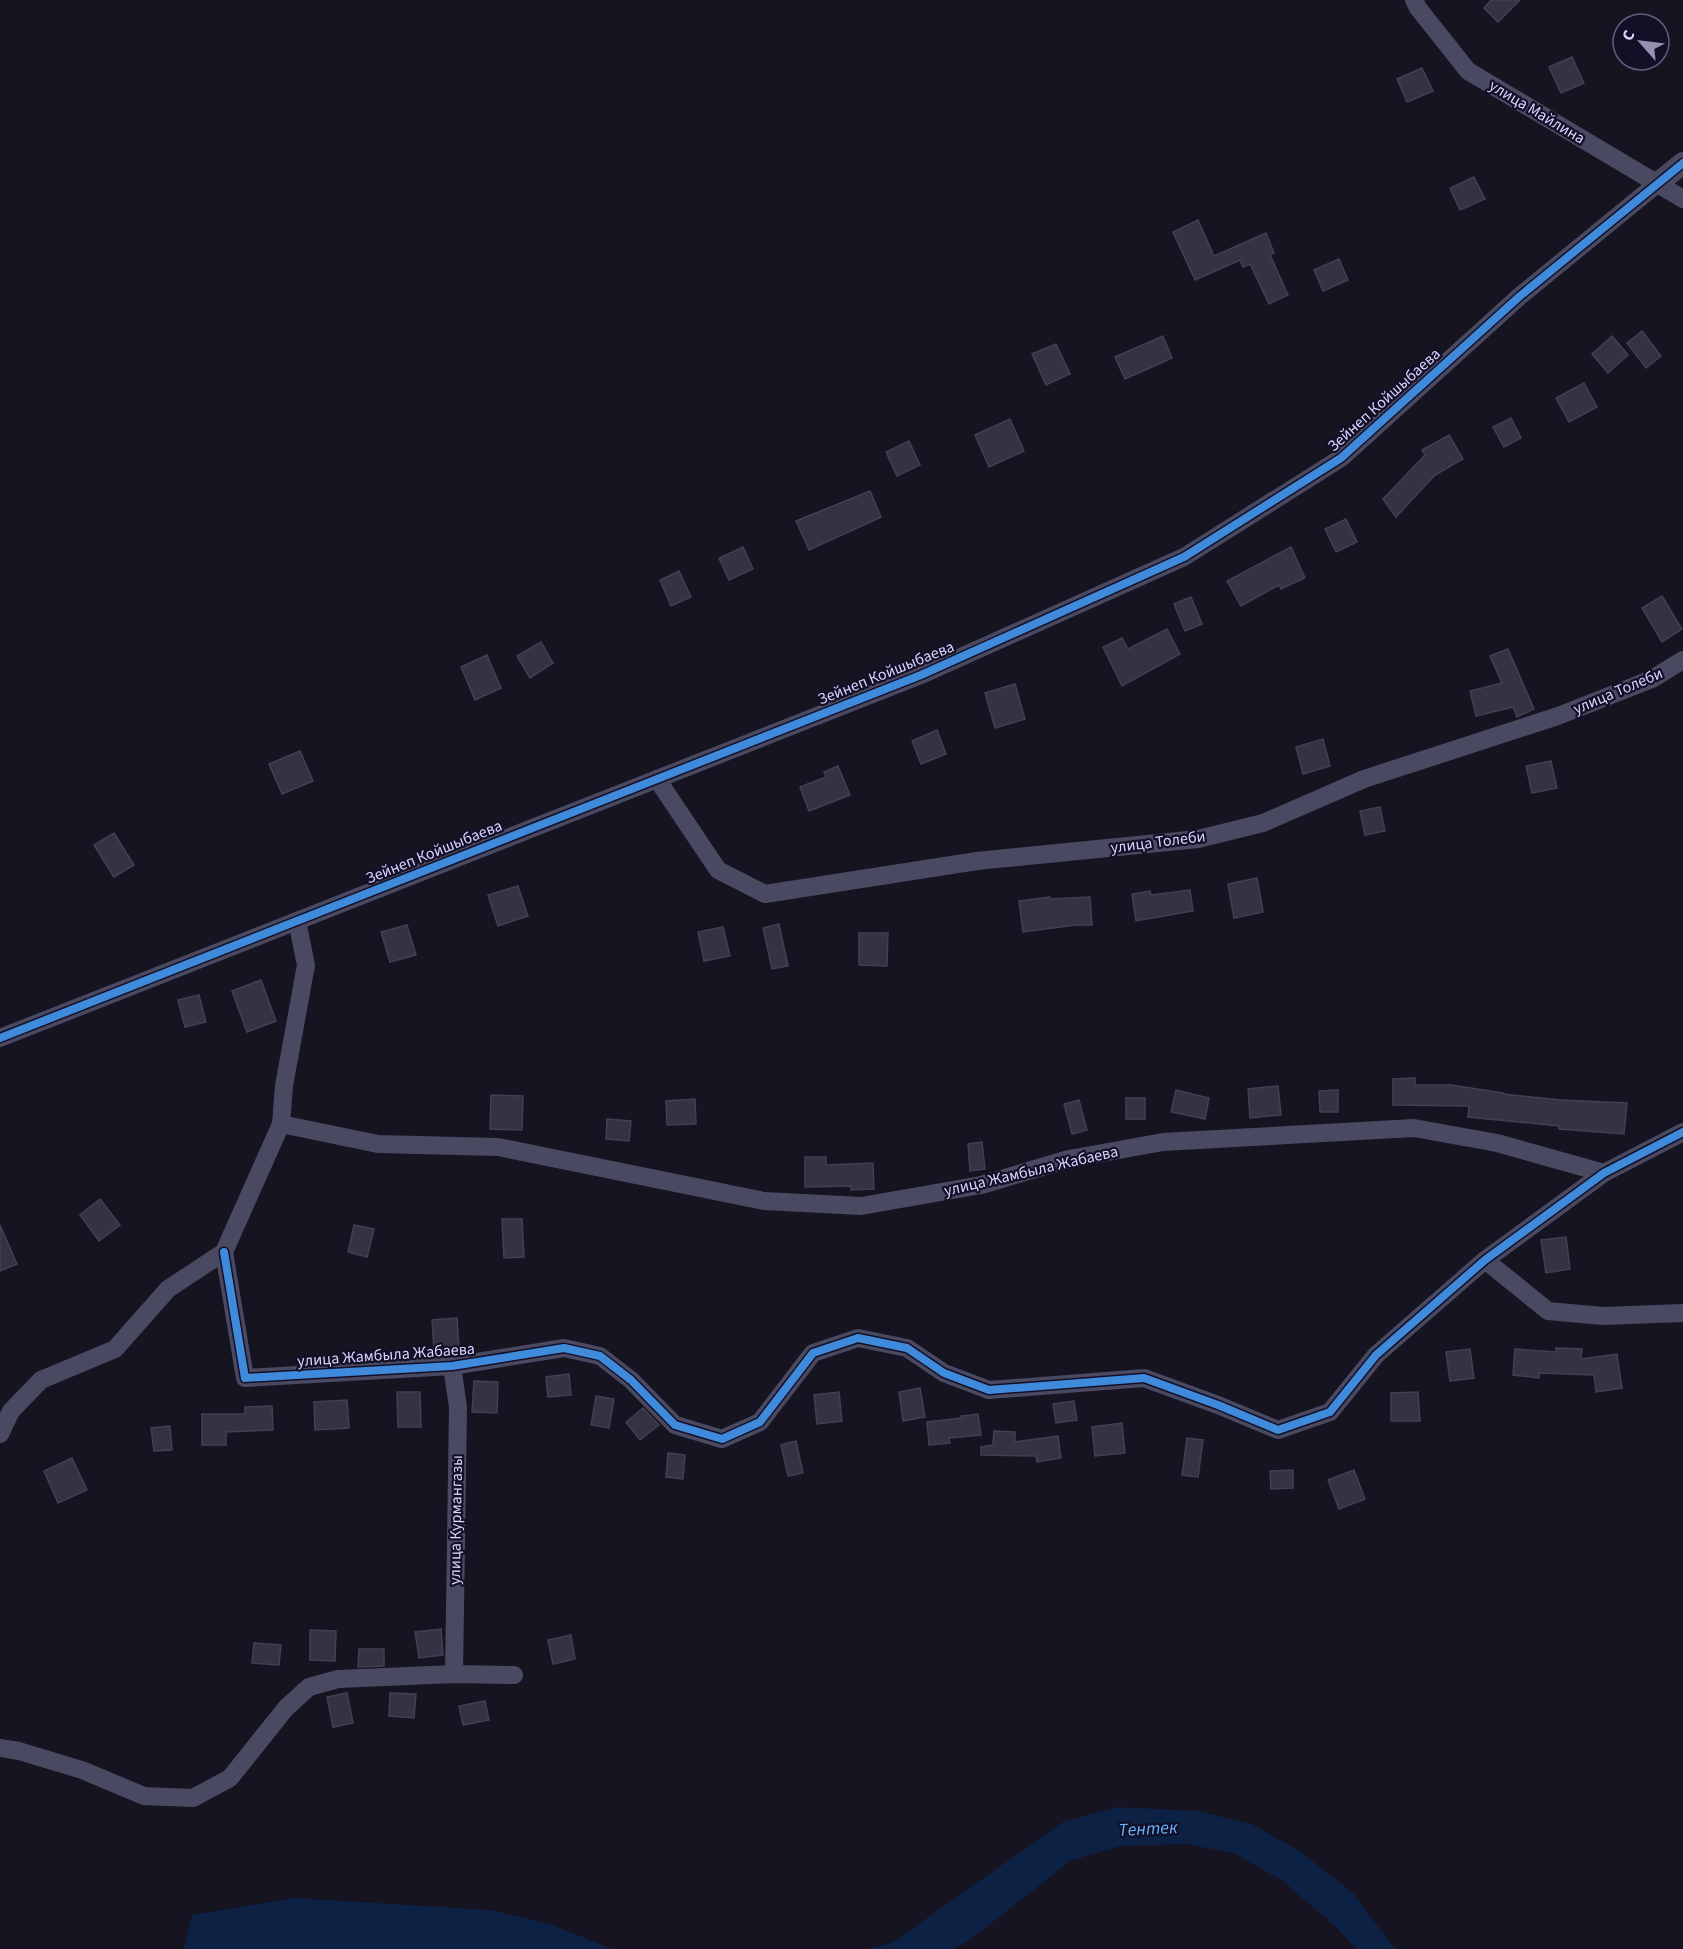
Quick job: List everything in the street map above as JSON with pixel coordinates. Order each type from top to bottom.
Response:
[{"type":"street","name":"улица Майлина","points":[[1414,0],[1468,71],[1683,199]]},
{"type":"street","name":"Зейнеп Койшыбаева","points":[[0,1038],[921,675],[1184,557],[1341,458],[1520,296],[1683,163]]},
{"type":"street","name":"улица Толеби","points":[[657,779],[718,870],[765,894],[977,861],[1198,839],[1263,823],[1364,779],[1558,716],[1652,679],[1683,660]]},
{"type":"street","points":[[0,1434],[11,1411],[41,1380],[115,1349],[168,1289],[224,1252],[281,1124],[284,1086],[306,965],[297,921]]},
{"type":"street","name":"улица Жамбыла Жабаева","points":[[281,1124],[378,1144],[498,1147],[764,1201],[861,1206],[981,1185],[1069,1160],[1163,1142],[1414,1128],[1497,1143],[1604,1173]]},
{"type":"street","name":"улица Жамбыла Жабаева","points":[[224,1252],[245,1378],[452,1366],[564,1348],[600,1356],[631,1380],[675,1425],[722,1439],[760,1422],[813,1353],[858,1338],[907,1348],[944,1372],[989,1390],[1144,1378],[1278,1430],[1330,1412],[1376,1355],[1485,1260],[1604,1173],[1683,1132]]},
{"type":"street","points":[[1485,1260],[1548,1311],[1603,1316],[1683,1313]]},
{"type":"street","name":"улица Курмангазы","points":[[452,1366],[458,1407],[454,1674]]},
{"type":"street","points":[[0,1748],[19,1751],[82,1770],[144,1797],[193,1798],[230,1778],[286,1708],[309,1687],[339,1679],[454,1674],[514,1675]]},
{"type":"water","name":"Тентек","points":[[1117,1807],[1198,1811],[1251,1824],[1300,1851],[1352,1892],[1395,1949],[1357,1949],[1334,1925],[1283,1881],[1234,1853],[1185,1844],[1120,1846],[1070,1861],[970,1940],[952,1949],[869,1949],[893,1942],[1063,1822]]},
{"type":"water","points":[[293,1898],[490,1910],[550,1924],[612,1949],[184,1949],[192,1915]]},
{"type":"building","points":[[1491,0],[1520,0],[1498,22],[1484,8]]},
{"type":"building","points":[[1572,57],[1584,83],[1561,93],[1549,67]]},
{"type":"building","points":[[1422,68],[1433,91],[1407,102],[1397,79]]},
{"type":"building","points":[[1474,177],[1485,199],[1460,210],[1450,188]]},
{"type":"building","points":[[1198,220],[1214,256],[1266,233],[1274,253],[1270,255],[1288,295],[1269,304],[1250,264],[1243,267],[1240,260],[1195,280],[1173,232]]},
{"type":"building","points":[[1339,259],[1348,280],[1323,291],[1314,270]]},
{"type":"building","points":[[1642,331],[1661,356],[1646,368],[1627,343]]},
{"type":"building","points":[[1163,336],[1172,358],[1125,379],[1115,357]]},
{"type":"building","points":[[1612,336],[1628,355],[1608,373],[1592,354]]},
{"type":"building","points":[[1056,344],[1070,374],[1046,385],[1032,354]]},
{"type":"building","points":[[1584,383],[1597,407],[1569,422],[1556,398]]},
{"type":"building","points":[[1511,418],[1521,438],[1504,447],[1493,427]]},
{"type":"building","points":[[1010,419],[1024,451],[989,467],[975,435]]},
{"type":"building","points":[[1449,435],[1463,459],[1435,475],[1396,517],[1383,499],[1425,455],[1422,450]]},
{"type":"building","points":[[909,441],[920,465],[897,476],[886,452]]},
{"type":"building","points":[[870,491],[881,517],[809,550],[796,521]]},
{"type":"building","points":[[1346,519],[1357,542],[1336,552],[1325,529]]},
{"type":"building","points":[[743,547],[753,569],[729,580],[719,558]]},
{"type":"building","points":[[1291,547],[1305,578],[1281,589],[1279,585],[1241,606],[1227,581]]},
{"type":"building","points":[[679,571],[691,597],[671,606],[660,580]]},
{"type":"building","points":[[1662,596],[1682,629],[1662,642],[1642,608]]},
{"type":"building","points":[[1191,597],[1202,624],[1185,631],[1174,604]]},
{"type":"building","points":[[1167,629],[1180,654],[1122,686],[1103,647],[1122,638],[1128,649]]},
{"type":"building","points":[[541,642],[553,663],[530,678],[517,656]]},
{"type":"building","points":[[1508,649],[1534,709],[1517,717],[1513,707],[1476,716],[1470,691],[1502,683],[1490,656]]},
{"type":"building","points":[[487,655],[501,688],[475,700],[461,667]]},
{"type":"building","points":[[1015,684],[1025,719],[995,728],[985,693]]},
{"type":"building","points":[[937,730],[946,754],[921,764],[912,741]]},
{"type":"building","points":[[1323,739],[1330,766],[1303,774],[1296,747]]},
{"type":"building","points":[[300,751],[313,781],[282,794],[269,764]]},
{"type":"building","points":[[1551,761],[1557,788],[1532,793],[1526,766]]},
{"type":"building","points":[[838,766],[850,795],[809,811],[800,787],[826,777],[824,772]]},
{"type":"building","points":[[1380,807],[1385,831],[1365,835],[1360,811]]},
{"type":"building","points":[[114,833],[134,865],[114,877],[94,845]]},
{"type":"building","points":[[1257,878],[1263,912],[1234,918],[1228,884]]},
{"type":"building","points":[[518,886],[528,916],[498,926],[488,895]]},
{"type":"building","points":[[1190,890],[1193,911],[1136,921],[1132,894],[1150,891],[1151,895]]},
{"type":"building","points":[[1050,897],[1050,899],[1090,897],[1092,925],[1023,932],[1019,901]]},
{"type":"building","points":[[779,924],[788,966],[772,969],[763,928]]},
{"type":"building","points":[[407,925],[416,955],[390,962],[381,932]]},
{"type":"building","points":[[723,927],[730,956],[704,961],[698,932]]},
{"type":"building","points":[[859,933],[888,933],[887,966],[859,965]]},
{"type":"building","points":[[261,980],[276,1021],[247,1032],[232,991]]},
{"type":"building","points":[[199,995],[206,1022],[185,1027],[178,1000]]},
{"type":"building","points":[[1415,1078],[1415,1085],[1451,1085],[1503,1094],[1561,1100],[1627,1103],[1624,1134],[1559,1129],[1559,1126],[1468,1117],[1469,1106],[1393,1105],[1393,1079]]},
{"type":"building","points":[[1278,1086],[1281,1115],[1250,1118],[1248,1089]]},
{"type":"building","points":[[1176,1090],[1209,1098],[1205,1119],[1171,1112]]},
{"type":"building","points":[[1338,1090],[1338,1112],[1320,1112],[1319,1091]]},
{"type":"building","points":[[491,1095],[523,1096],[522,1130],[490,1129]]},
{"type":"building","points":[[1126,1098],[1145,1098],[1145,1119],[1126,1119]]},
{"type":"building","points":[[695,1099],[696,1124],[667,1125],[666,1101]]},
{"type":"building","points":[[1079,1100],[1087,1130],[1072,1134],[1064,1104]]},
{"type":"building","points":[[607,1119],[631,1121],[629,1141],[606,1139]]},
{"type":"building","points":[[982,1142],[985,1169],[970,1171],[968,1144]]},
{"type":"building","points":[[805,1157],[826,1157],[826,1165],[873,1163],[874,1189],[851,1190],[851,1186],[805,1187]]},
{"type":"building","points":[[100,1199],[120,1225],[99,1241],[80,1215]]},
{"type":"building","points":[[502,1219],[522,1219],[524,1257],[504,1258]]},
{"type":"building","points":[[0,1225],[17,1264],[0,1271]]},
{"type":"building","points":[[354,1225],[374,1229],[367,1257],[348,1252]]},
{"type":"building","points":[[1566,1237],[1570,1269],[1546,1273],[1541,1240]]},
{"type":"building","points":[[457,1318],[459,1348],[434,1350],[432,1320]]},
{"type":"building","points":[[1556,1348],[1582,1349],[1581,1359],[1617,1354],[1622,1388],[1596,1392],[1594,1375],[1539,1373],[1539,1378],[1513,1375],[1515,1349],[1556,1352]]},
{"type":"building","points":[[1470,1349],[1474,1378],[1450,1381],[1446,1352]]},
{"type":"building","points":[[569,1374],[571,1395],[548,1397],[546,1377]]},
{"type":"building","points":[[474,1381],[498,1382],[497,1413],[472,1412]]},
{"type":"building","points":[[920,1388],[925,1417],[903,1421],[899,1392]]},
{"type":"building","points":[[397,1392],[420,1392],[421,1427],[398,1427]]},
{"type":"building","points":[[839,1392],[842,1421],[817,1424],[814,1395]]},
{"type":"building","points":[[1418,1392],[1420,1421],[1391,1421],[1391,1393]]},
{"type":"building","points":[[596,1396],[614,1399],[609,1428],[591,1425]]},
{"type":"building","points":[[347,1400],[349,1428],[315,1430],[314,1402]]},
{"type":"building","points":[[1074,1401],[1077,1420],[1056,1423],[1053,1404]]},
{"type":"building","points":[[272,1406],[273,1430],[226,1432],[226,1445],[202,1445],[202,1414],[245,1414],[245,1407]]},
{"type":"building","points":[[643,1408],[659,1425],[640,1440],[626,1422]]},
{"type":"building","points":[[978,1414],[981,1435],[949,1438],[950,1443],[929,1445],[927,1422]]},
{"type":"building","points":[[1122,1423],[1125,1453],[1095,1456],[1092,1427]]},
{"type":"building","points":[[170,1426],[172,1450],[154,1451],[151,1428]]},
{"type":"building","points":[[994,1431],[1015,1432],[1015,1442],[1058,1436],[1061,1458],[1037,1462],[1036,1456],[981,1455],[981,1447],[993,1445]]},
{"type":"building","points":[[1187,1438],[1203,1440],[1198,1477],[1182,1475]]},
{"type":"building","points":[[796,1441],[803,1473],[788,1476],[781,1445]]},
{"type":"building","points":[[668,1453],[685,1455],[683,1479],[666,1477]]},
{"type":"building","points":[[72,1458],[87,1490],[58,1503],[44,1471]]},
{"type":"building","points":[[1293,1470],[1293,1488],[1271,1489],[1270,1471]]},
{"type":"building","points":[[1354,1470],[1365,1499],[1339,1509],[1328,1480]]},
{"type":"building","points":[[441,1629],[443,1655],[419,1658],[415,1632]]},
{"type":"building","points":[[310,1630],[336,1631],[335,1661],[310,1660]]},
{"type":"building","points":[[571,1635],[575,1659],[553,1664],[548,1640]]},
{"type":"building","points":[[254,1643],[281,1645],[279,1665],[252,1663]]},
{"type":"building","points":[[359,1649],[384,1649],[384,1666],[358,1667]]},
{"type":"building","points":[[347,1693],[353,1723],[333,1727],[327,1697]]},
{"type":"building","points":[[390,1693],[416,1694],[414,1718],[389,1716]]},
{"type":"building","points":[[485,1701],[489,1720],[463,1725],[459,1706]]},
{"type":"cycle path","points":[[0,1038],[921,675],[1184,557],[1341,458],[1520,296],[1683,163]]},
{"type":"cycle path","points":[[224,1252],[245,1378],[452,1366],[564,1348],[600,1356],[631,1380],[675,1425],[722,1439],[760,1422],[813,1353],[858,1338],[907,1348],[944,1373],[989,1390],[1144,1378],[1278,1430],[1330,1412],[1376,1355],[1485,1260],[1604,1173],[1683,1132]]}]
